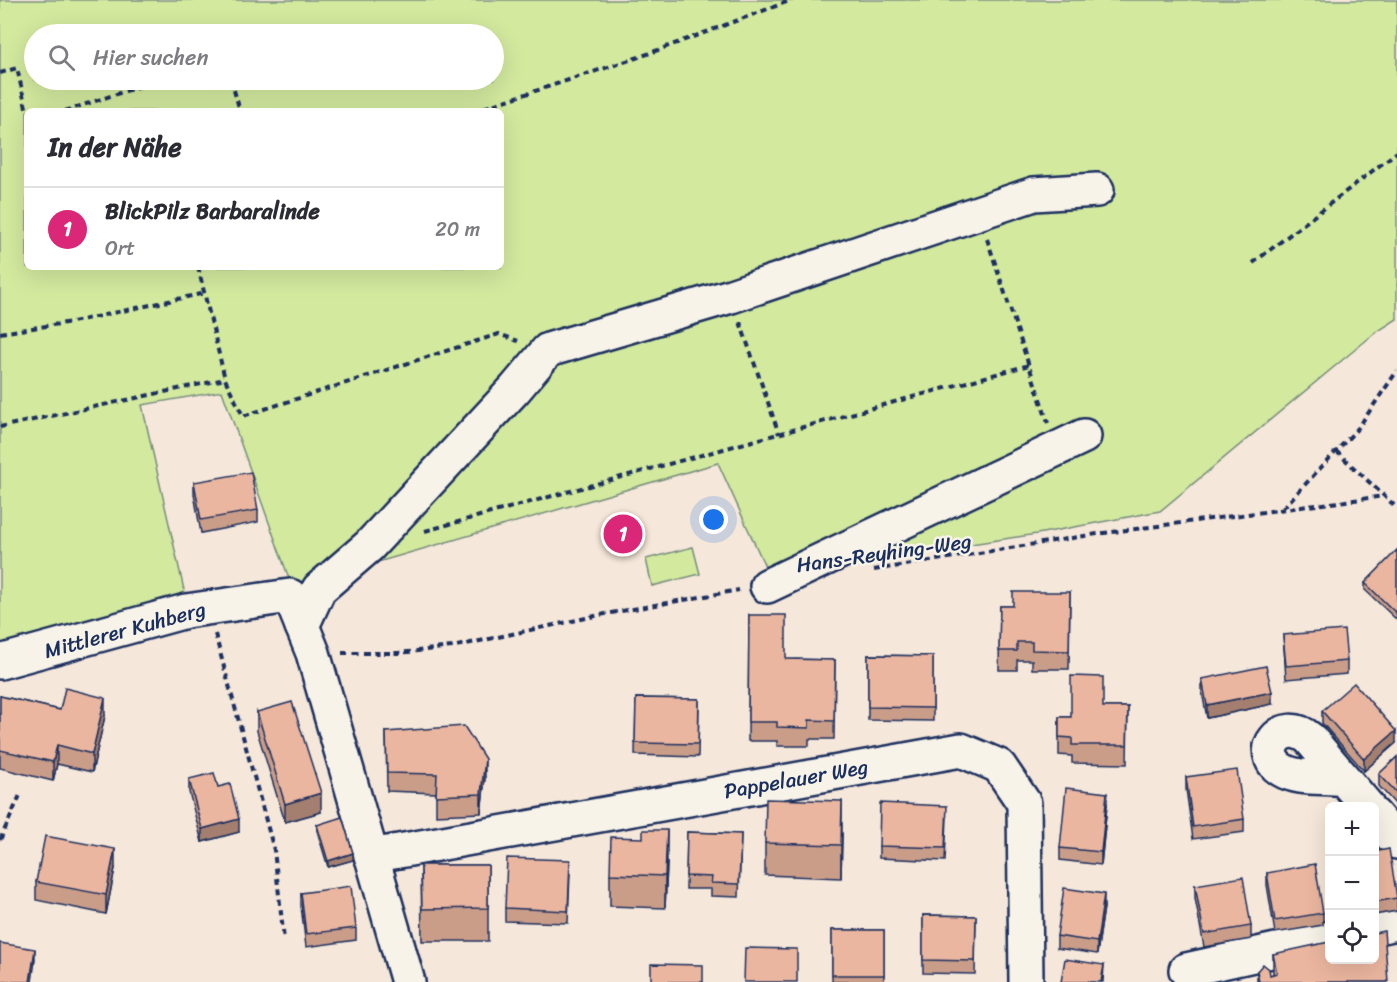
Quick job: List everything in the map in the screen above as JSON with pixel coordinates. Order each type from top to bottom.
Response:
[{"type":"street","points":[[408,982],[307,639],[319,589],[369,546],[515,389],[548,350],[731,296],[1034,195],[1097,190]]},
{"type":"street","points":[[767,586],[1084,436]]},
{"type":"street","name":"Mittlerer Kuhberg","points":[[0,662],[186,611],[290,596],[307,639]]},
{"type":"street","name":"Pappelauer Weg","points":[[371,856],[961,750],[999,765],[1024,802],[1026,982]]},
{"type":"street","points":[[1343,779],[1363,802]]},
{"type":"street","points":[[1379,821],[1397,842]]},
{"type":"street","points":[[1379,927],[1397,924]]},
{"type":"street","points":[[1186,970],[1325,939]]},
{"type":"path","points":[[483,108],[642,56],[792,0]]},
{"type":"path","points":[[0,73],[17,68],[26,108]]},
{"type":"path","points":[[74,108],[129,90]]},
{"type":"path","points":[[234,90],[239,108]]},
{"type":"path","points":[[1253,263],[1397,152]]},
{"type":"path","points":[[978,213],[1046,415]]},
{"type":"path","points":[[199,270],[225,379],[243,416],[499,334],[548,350]]},
{"type":"path","points":[[0,333],[72,322],[205,293]]},
{"type":"path","points":[[731,296],[779,434]]},
{"type":"path","points":[[414,534],[1029,364]]},
{"type":"path","points":[[1282,509],[1358,428],[1397,371]]},
{"type":"path","points":[[0,427],[225,379]]},
{"type":"path","points":[[1336,451],[1397,508]]},
{"type":"path","name":"Hans-Reyhing-Weg","points":[[873,570],[1384,496]]},
{"type":"path","points":[[307,639],[399,653],[452,647],[600,615],[767,586]]},
{"type":"path","points":[[208,608],[274,850],[284,940]]},
{"type":"path","points":[[0,840],[21,793]]},
{"type":"green space","points":[[0,0],[1397,0],[1397,319],[1375,333],[1160,511],[1037,534],[769,575],[718,463],[292,587],[222,391],[142,405],[187,603],[0,648]]},
{"type":"green space","points":[[693,547],[700,574],[652,586],[646,559]]},
{"type":"building","points":[[251,472],[258,510],[201,520],[194,482]]},
{"type":"building","points":[[1397,550],[1397,614],[1365,583]]},
{"type":"building","points":[[1013,592],[1070,592],[1069,651],[1032,650],[1032,642],[1017,642],[1017,651],[999,651],[1000,606],[1013,606]]},
{"type":"building","points":[[749,615],[786,615],[786,659],[835,660],[834,721],[809,720],[809,728],[777,727],[777,722],[748,722]]},
{"type":"building","points":[[1344,630],[1347,661],[1286,666],[1283,635]]},
{"type":"building","points":[[868,655],[933,656],[933,708],[868,707]]},
{"type":"building","points":[[1266,666],[1272,692],[1207,705],[1202,679]]},
{"type":"building","points":[[1071,676],[1103,677],[1103,707],[1128,707],[1127,745],[1072,745],[1072,738],[1059,737],[1059,717],[1071,717]]},
{"type":"building","points":[[1354,683],[1396,731],[1364,759],[1322,711]]},
{"type":"building","points":[[65,688],[105,698],[92,754],[57,745],[53,762],[0,750],[0,696],[60,710]]},
{"type":"building","points":[[636,698],[699,699],[698,744],[635,743]]},
{"type":"building","points":[[292,702],[321,793],[285,804],[257,712]]},
{"type":"building","points":[[464,726],[485,759],[481,794],[436,796],[437,774],[387,773],[386,732]]},
{"type":"building","points":[[1397,757],[1397,793],[1379,774]]},
{"type":"building","points":[[1237,770],[1244,819],[1193,827],[1186,777]]},
{"type":"building","points":[[214,773],[218,787],[230,784],[239,819],[202,829],[189,779]]},
{"type":"building","points":[[1066,788],[1107,793],[1101,852],[1060,848]]},
{"type":"building","points":[[766,799],[842,801],[841,845],[765,843]]},
{"type":"building","points":[[880,803],[947,806],[945,848],[879,846]]},
{"type":"building","points":[[342,817],[353,853],[328,861],[317,825]]},
{"type":"building","points":[[643,830],[667,830],[665,876],[610,874],[611,837],[643,838]]},
{"type":"building","points":[[687,832],[741,834],[739,884],[711,883],[712,877],[686,876]]},
{"type":"building","points":[[45,836],[115,849],[106,895],[36,882]]},
{"type":"building","points":[[1389,849],[1397,898],[1379,901],[1379,851]]},
{"type":"building","points":[[507,858],[570,860],[568,911],[505,908]]},
{"type":"building","points":[[1315,864],[1323,913],[1275,921],[1267,873]]},
{"type":"building","points":[[421,865],[488,865],[488,908],[422,909]]},
{"type":"building","points":[[1243,877],[1251,926],[1204,934],[1195,885]]},
{"type":"building","points":[[351,886],[356,928],[306,934],[301,893]]},
{"type":"building","points":[[1064,888],[1104,894],[1097,942],[1057,936]]},
{"type":"building","points":[[923,915],[976,916],[975,961],[923,960]]},
{"type":"building","points":[[832,930],[884,930],[884,975],[832,975]]},
{"type":"building","points":[[1384,931],[1388,982],[1259,982],[1257,971],[1263,964],[1269,969],[1270,975],[1277,973],[1273,954],[1325,943],[1325,964],[1379,964],[1379,932]]},
{"type":"building","points":[[0,943],[35,949],[30,982],[0,982]]},
{"type":"building","points":[[745,948],[797,949],[797,982],[744,982]]},
{"type":"building","points":[[1065,959],[1104,965],[1101,982],[1061,982]]},
{"type":"building","points":[[651,964],[703,965],[703,982],[651,982]]},
{"type":"place","name":"BlickPilz Barbaralinde","points":[[623,534]]}]
